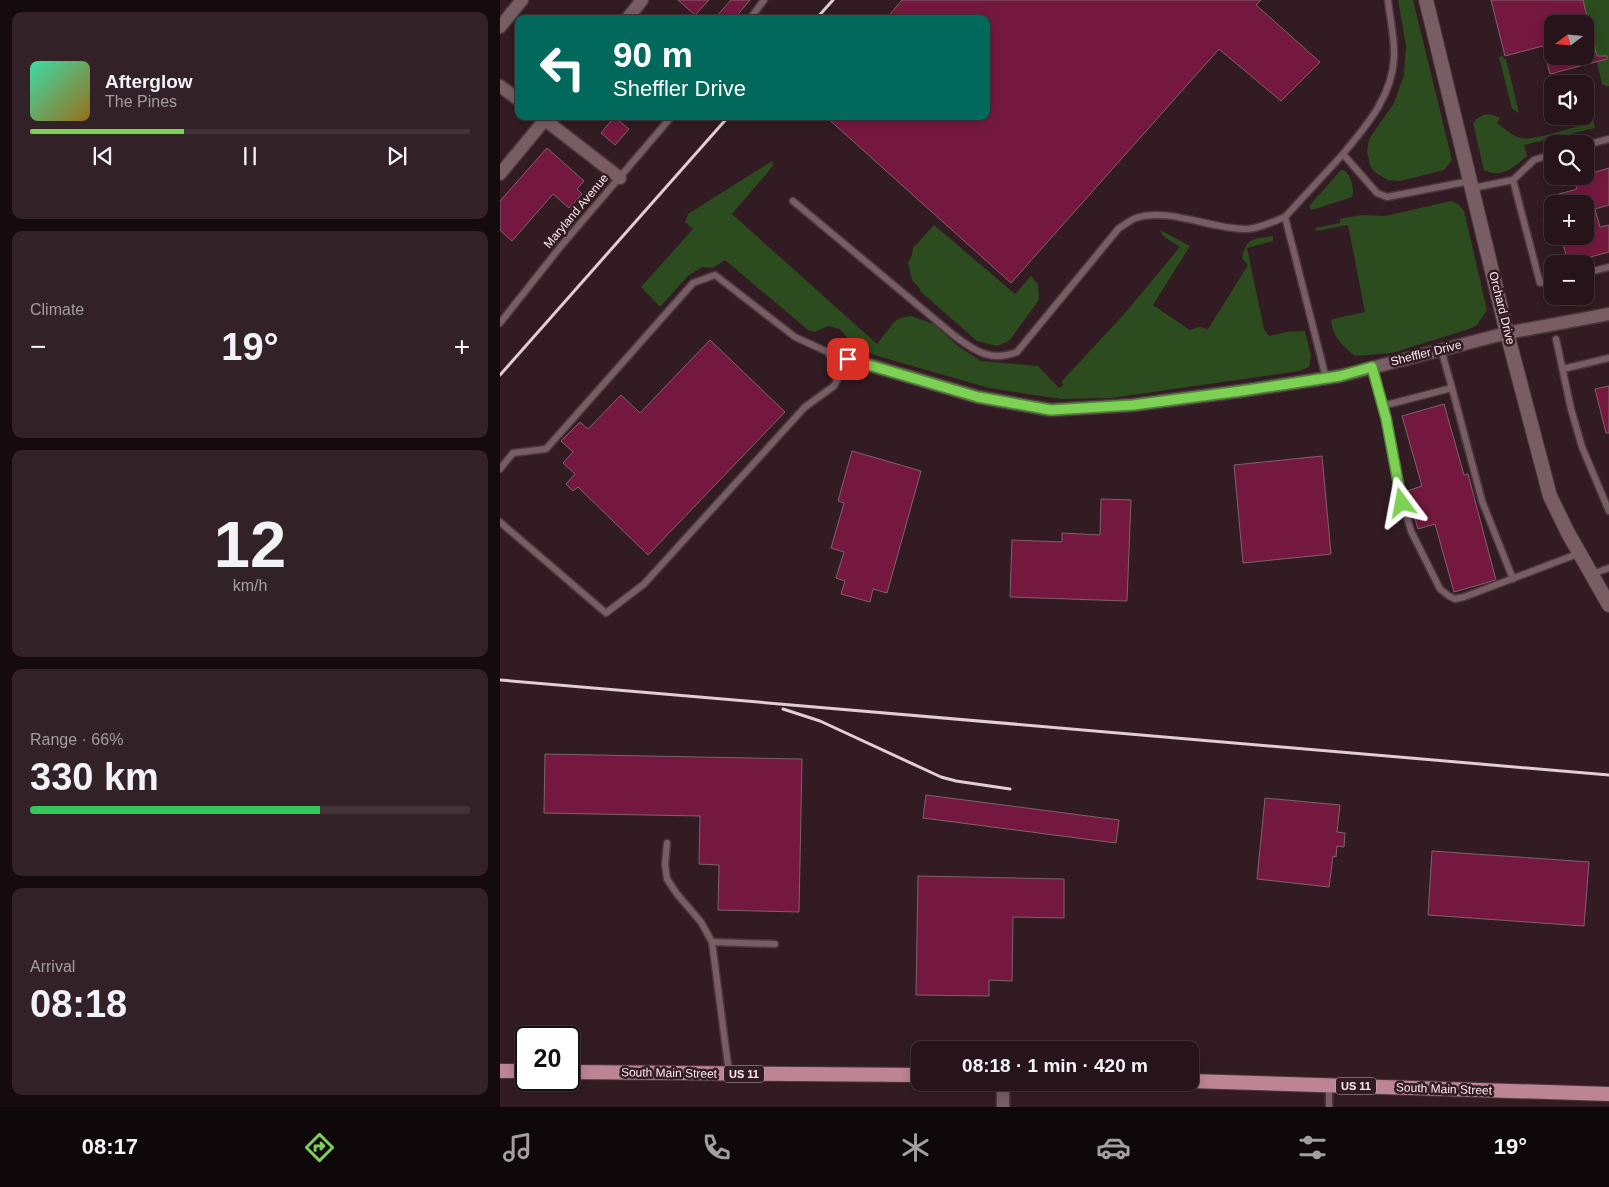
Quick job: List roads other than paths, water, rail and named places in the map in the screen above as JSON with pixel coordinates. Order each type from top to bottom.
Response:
[{"type":"main road","points":[[500,1071],[515,1071]]},
{"type":"main road","name":"South Main Street","points":[[580,1072],[911,1075]]},
{"type":"main road","name":"South Main Street","points":[[1199,1081],[1609,1094]]},
{"type":"street","points":[[500,27],[522,0]]},
{"type":"street","points":[[630,15],[642,0]]},
{"type":"street","name":"Orchard Drive","points":[[1426,0],[1507,332],[1550,496],[1609,605]]},
{"type":"street","points":[[500,86],[515,97]]},
{"type":"street","points":[[500,174],[542,120]]},
{"type":"street","points":[[548,120],[620,178]]},
{"type":"street","name":"Sheffler Drive","points":[[832,354],[978,397],[1051,410],[1133,405],[1326,378],[1507,332],[1609,314]]},
{"type":"street","points":[[1003,1091],[1003,1107]]},
{"type":"lane","points":[[753,15],[764,0]]},
{"type":"lane","points":[[793,201],[974,351],[986,355],[1007,356],[1017,352],[1119,228],[1136,218],[1165,216],[1233,229],[1250,229],[1285,217],[1342,154],[1371,118],[1385,95],[1390,82],[1394,58],[1388,0]]},
{"type":"lane","name":"Maryland Avenue","points":[[500,323],[560,246],[669,120]]},
{"type":"lane","points":[[1594,143],[1609,139]]},
{"type":"lane","points":[[1342,154],[1377,193],[1388,197],[1472,184],[1513,180],[1534,160],[1544,157]]},
{"type":"lane","points":[[1513,180],[1540,283],[1544,282]]},
{"type":"lane","points":[[1285,217],[1326,378]]},
{"type":"lane","points":[[1594,270],[1609,267]]},
{"type":"lane","points":[[500,468],[513,453],[546,449],[693,284],[715,274],[795,337],[832,354]]},
{"type":"lane","points":[[1556,339],[1571,410],[1582,447],[1609,511]]},
{"type":"lane","points":[[1441,350],[1482,501],[1513,579]]},
{"type":"lane","points":[[1563,369],[1609,358]]},
{"type":"lane","points":[[500,522],[606,613],[644,584],[804,407],[834,386],[848,359]]},
{"type":"lane","points":[[1372,367],[1382,406],[1398,489],[1411,531],[1440,589],[1456,599],[1464,597],[1580,553]]},
{"type":"lane","points":[[1382,406],[1452,388]]},
{"type":"lane","points":[[1592,574],[1609,568]]},
{"type":"lane","points":[[667,842],[665,864],[668,879],[677,894],[701,922],[712,942],[729,1074]]},
{"type":"lane","points":[[712,942],[775,944]]},
{"type":"lane","points":[[1329,1085],[1329,1107]]},
{"type":"railway","points":[[820,15],[833,0]]},
{"type":"railway","points":[[500,375],[725,120]]},
{"type":"railway","points":[[500,680],[1609,775]]},
{"type":"railway","points":[[783,709],[820,721],[941,777],[1010,789]]}]
